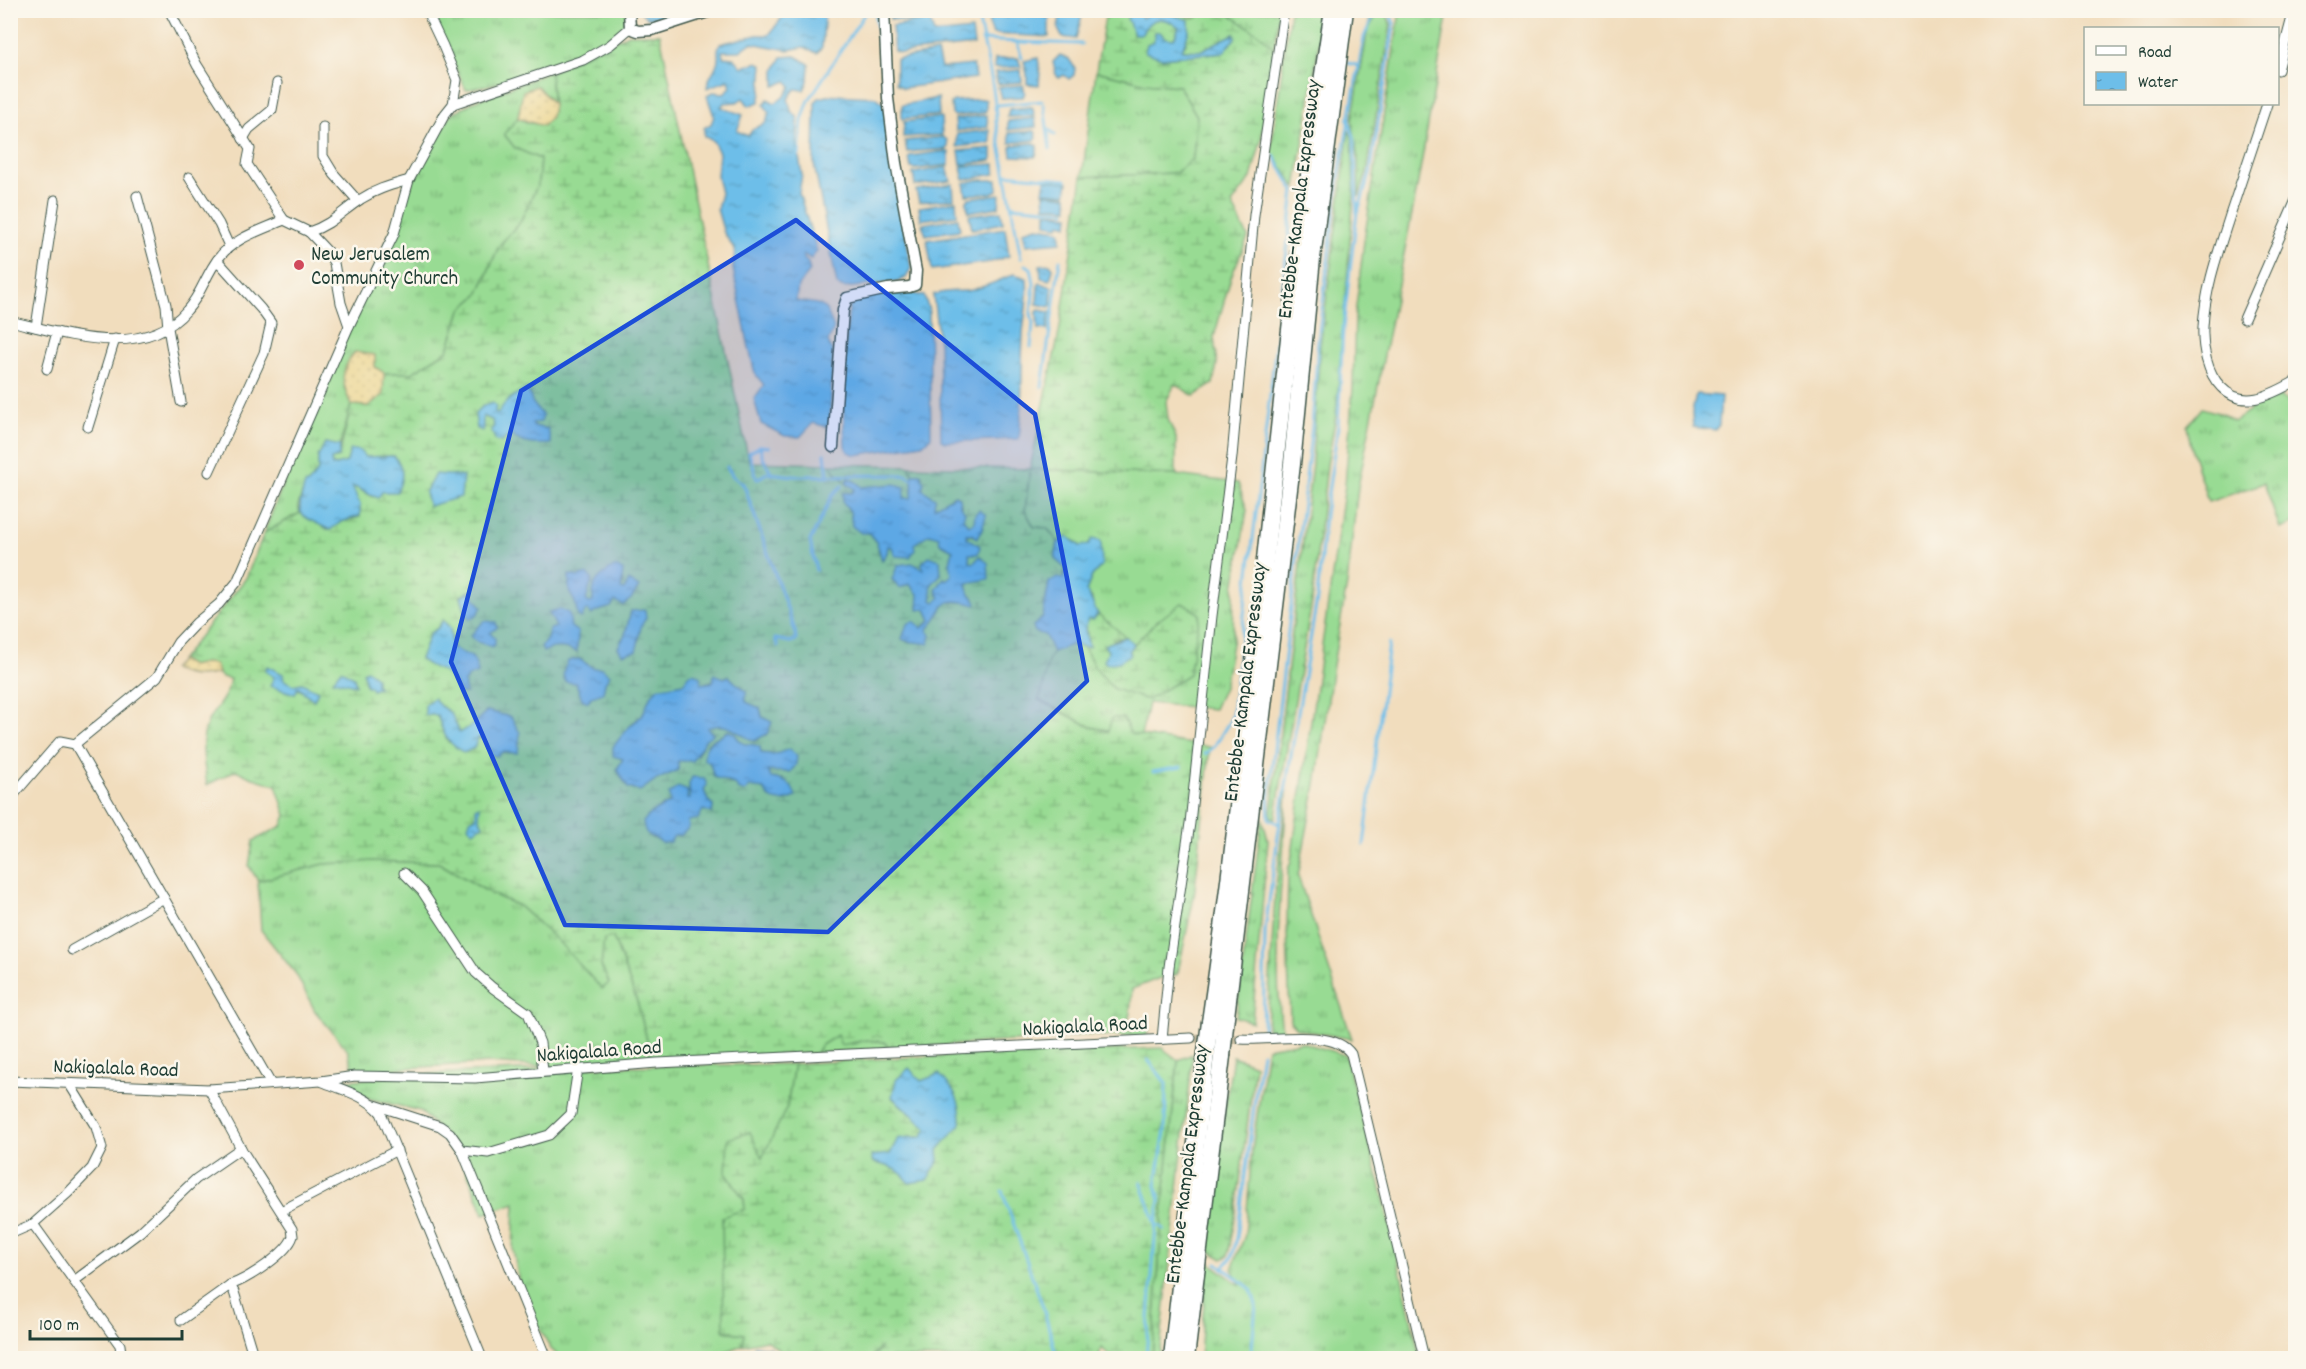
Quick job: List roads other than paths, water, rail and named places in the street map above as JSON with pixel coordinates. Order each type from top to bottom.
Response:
[{"type":"highway","points":[[1217,1024],[1232,860],[1293,292],[1313,135],[1333,10]]},
{"type":"highway","name":"Entebbe–Kampala Expressway","points":[[1186,1359],[1217,1024],[1292,464],[1311,270],[1345,10]]},
{"type":"highway","name":"Entebbe–Kampala Expressway","points":[[1172,1359],[1214,1055]]},
{"type":"street","points":[[169,10],[197,65],[250,149],[247,164],[284,220],[309,232],[327,251],[334,263],[341,303],[349,326]]},
{"type":"street","points":[[75,744],[157,677],[178,642],[219,604],[237,582],[349,326],[394,234],[409,180],[445,114],[453,104],[457,80],[426,10]]},
{"type":"street","points":[[629,10],[630,28]]},
{"type":"street","points":[[630,28],[638,31],[652,30],[714,10]]},
{"type":"street","points":[[833,447],[843,310],[847,298],[915,285],[916,271],[896,163],[888,99],[884,10]]},
{"type":"street","points":[[1162,1039],[1169,967],[1191,823],[1212,616],[1232,457],[1254,215],[1284,10]]},
{"type":"street","points":[[2279,63],[2294,10]]},
{"type":"street","points":[[453,104],[583,60],[610,45],[630,28]]},
{"type":"street","points":[[243,139],[249,129],[273,110],[278,83]]},
{"type":"street","points":[[2267,105],[2212,270],[2203,326],[2204,341],[2215,380],[2236,398],[2255,399],[2276,392],[2295,381]]},
{"type":"street","points":[[323,128],[323,156],[334,174],[358,201]]},
{"type":"street","points":[[189,177],[219,224],[229,246]]},
{"type":"street","points":[[309,232],[325,226],[378,189],[409,180]]},
{"type":"street","points":[[137,196],[166,305],[181,402]]},
{"type":"street","points":[[36,327],[55,200]]},
{"type":"street","points":[[2244,319],[2295,200]]},
{"type":"street","points":[[10,321],[91,338],[132,339],[168,328],[188,310],[217,260],[229,246],[284,220]]},
{"type":"street","points":[[209,472],[264,353],[271,323],[217,260]]},
{"type":"street","points":[[47,369],[57,332]]},
{"type":"street","points":[[88,427],[115,339]]},
{"type":"street","points":[[10,799],[60,741],[75,744],[271,1084]]},
{"type":"street","points":[[404,873],[422,891],[476,973],[528,1013],[540,1043],[543,1071]]},
{"type":"street","points":[[72,950],[164,898]]},
{"type":"street","points":[[1241,1039],[1269,1040],[1300,1037],[1347,1047],[1351,1054],[1424,1359]]},
{"type":"street","name":"Nakigalala Road","points":[[10,1081],[209,1089],[321,1081],[355,1076],[475,1078],[578,1068],[1191,1038]]},
{"type":"street","points":[[462,1150],[488,1153],[549,1135],[571,1114],[578,1068]]},
{"type":"street","points":[[321,1081],[375,1105],[440,1126],[450,1133],[462,1150],[547,1359]]},
{"type":"street","points":[[10,1234],[33,1224],[85,1176],[93,1168],[102,1148],[96,1127],[70,1084]]},
{"type":"street","points":[[181,1320],[266,1263],[291,1242],[293,1236],[292,1229],[241,1148],[209,1089]]},
{"type":"street","points":[[375,1105],[381,1113],[397,1150],[482,1359]]},
{"type":"street","points":[[74,1281],[140,1232],[196,1179],[241,1148]]},
{"type":"street","points":[[281,1211],[397,1150]]},
{"type":"street","points":[[33,1224],[120,1345],[121,1353],[116,1359]]},
{"type":"street","points":[[230,1285],[254,1359]]},
{"type":"water","points":[[889,10],[967,11],[910,21],[890,19]]},
{"type":"water","points":[[1156,10],[1189,20],[1189,31],[1182,50],[1200,51],[1234,34],[1236,37],[1224,52],[1162,58],[1145,52],[1147,44],[1154,41],[1155,32],[1160,32],[1165,38],[1174,39],[1179,27],[1158,19],[1149,23],[1142,34],[1134,34],[1127,18],[1131,11],[1139,11],[1142,18]]},
{"type":"water","points":[[640,11],[673,11],[655,18],[647,18]]},
{"type":"water","points":[[787,11],[825,11],[822,47],[817,53],[804,47],[788,50],[751,43],[740,51],[722,51],[723,57],[734,58],[742,67],[758,62],[763,66],[759,102],[749,106],[743,98],[737,102],[724,103],[721,107],[743,115],[737,131],[748,136],[753,129],[766,123],[769,112],[764,105],[768,99],[775,103],[785,96],[791,86],[787,81],[775,86],[775,70],[782,57],[795,56],[809,64],[808,81],[804,90],[795,89],[788,99],[791,111],[798,118],[797,144],[802,175],[799,193],[817,251],[811,259],[803,254],[810,271],[798,286],[796,301],[822,306],[828,313],[834,329],[828,342],[833,353],[830,422],[827,427],[813,423],[800,437],[785,436],[761,424],[754,399],[764,385],[755,374],[749,348],[733,269],[735,250],[724,233],[717,209],[721,193],[717,176],[719,153],[713,141],[704,136],[704,128],[711,124],[714,116],[707,96],[713,92],[724,93],[731,87],[729,80],[707,88],[717,63],[720,44],[757,35],[769,35]]},
{"type":"water","points":[[991,11],[1049,11],[1049,37],[993,34],[988,13]]},
{"type":"water","points":[[1061,11],[1083,11],[1076,39],[1062,37],[1058,29]]},
{"type":"water","points":[[930,20],[934,34],[972,30],[974,45],[900,53],[894,51],[892,26]]},
{"type":"water","points":[[937,52],[941,68],[973,65],[975,78],[903,88],[896,83],[896,59]]},
{"type":"water","points":[[1060,55],[1069,59],[1075,68],[1074,75],[1069,79],[1064,75],[1059,78],[1056,75],[1053,62]]},
{"type":"water","points":[[1018,58],[1021,67],[994,68],[995,59]]},
{"type":"water","points":[[1038,58],[1039,85],[1027,84],[1024,61]]},
{"type":"water","points":[[1021,70],[1022,82],[998,84],[995,72]]},
{"type":"water","points":[[1023,85],[1025,92],[1023,97],[1001,98],[998,87]]},
{"type":"water","points":[[832,95],[876,97],[883,103],[887,113],[911,268],[906,278],[897,282],[844,288],[837,285],[814,164],[815,102],[819,98]]},
{"type":"water","points":[[938,98],[939,115],[902,119],[902,105]]},
{"type":"water","points":[[986,100],[986,111],[983,113],[955,116],[952,114],[951,103],[954,101]]},
{"type":"water","points":[[1031,107],[1034,116],[1007,117],[1009,109]]},
{"type":"water","points":[[987,115],[988,127],[956,131],[955,119]]},
{"type":"water","points":[[941,117],[942,135],[903,137],[904,122]]},
{"type":"water","points":[[1035,118],[1036,127],[1008,130],[1008,121]]},
{"type":"water","points":[[990,130],[991,143],[957,147],[957,134]]},
{"type":"water","points":[[1035,131],[1037,138],[1035,140],[1010,143],[1009,133]]},
{"type":"water","points":[[943,137],[947,140],[946,149],[907,152],[905,141]]},
{"type":"water","points":[[1034,143],[1037,146],[1035,157],[1012,156],[1011,147],[1014,145]]},
{"type":"water","points":[[992,148],[992,160],[961,165],[959,151]]},
{"type":"water","points":[[949,152],[949,165],[911,168],[910,156]]},
{"type":"water","points":[[995,164],[995,174],[964,180],[961,168],[963,166]]},
{"type":"water","points":[[947,167],[951,181],[915,186],[913,173]]},
{"type":"water","points":[[997,180],[998,190],[991,193],[966,195],[964,183]]},
{"type":"water","points":[[1045,180],[1068,182],[1066,194],[1043,192]]},
{"type":"water","points":[[953,184],[954,199],[919,202],[916,190]]},
{"type":"water","points":[[1044,193],[1067,196],[1068,208],[1045,206]]},
{"type":"water","points":[[1000,194],[999,207],[969,212],[966,203],[969,198]]},
{"type":"water","points":[[956,201],[957,215],[921,220],[919,207]]},
{"type":"water","points":[[1001,211],[1003,223],[972,229],[969,215]]},
{"type":"water","points":[[1046,212],[1069,215],[1068,225],[1046,224]]},
{"type":"water","points":[[958,218],[960,230],[926,235],[922,224]]},
{"type":"water","points":[[1037,227],[1058,230],[1061,232],[1061,242],[1026,245],[1023,231]]},
{"type":"water","points":[[1005,228],[1009,256],[991,262],[932,270],[927,240]]},
{"type":"water","points":[[1050,264],[1053,268],[1050,280],[1041,278],[1040,265]]},
{"type":"water","points":[[1014,274],[1027,278],[1019,439],[945,442],[941,440],[939,344],[933,295],[972,290]]},
{"type":"water","points":[[1040,283],[1052,287],[1049,307],[1037,304]]},
{"type":"water","points":[[909,293],[924,296],[929,310],[931,436],[922,444],[856,455],[848,452],[845,445],[842,378],[849,308],[869,296]]},
{"type":"water","points":[[1039,310],[1050,312],[1047,330],[1038,329],[1037,312]]},
{"type":"water","points":[[528,388],[532,402],[543,416],[541,422],[532,423],[533,426],[548,429],[551,444],[529,444],[510,434],[502,442],[496,441],[491,430],[494,426],[492,420],[483,416],[483,431],[477,429],[475,414],[483,406],[493,403],[496,406],[495,412],[498,414],[510,398]]},
{"type":"water","points":[[1696,394],[1721,396],[1719,425],[1715,430],[1693,427],[1692,413]]},
{"type":"water","points":[[325,443],[340,446],[339,457],[331,459],[332,466],[347,462],[350,450],[359,450],[365,457],[394,456],[400,465],[402,474],[397,492],[382,492],[378,498],[352,486],[360,505],[360,516],[341,522],[330,530],[306,518],[300,510],[305,484],[308,484],[318,471],[318,457]]},
{"type":"water","points":[[435,474],[463,476],[461,497],[429,506],[425,493]]},
{"type":"water","points":[[913,474],[921,474],[924,483],[922,489],[935,498],[934,507],[955,495],[960,498],[960,506],[965,512],[963,518],[969,525],[974,523],[975,514],[979,510],[986,515],[977,538],[973,534],[966,534],[967,538],[980,546],[978,554],[969,554],[970,562],[974,563],[980,556],[988,563],[989,579],[967,583],[969,593],[977,602],[976,605],[954,601],[944,605],[927,630],[931,635],[929,644],[902,639],[907,624],[914,621],[922,628],[931,620],[926,609],[918,610],[919,595],[909,584],[900,588],[892,579],[898,565],[912,563],[923,569],[922,563],[929,556],[940,560],[941,574],[931,585],[932,600],[935,602],[940,598],[936,590],[944,578],[946,580],[952,575],[950,563],[953,550],[940,543],[939,537],[929,534],[914,544],[915,550],[910,557],[895,556],[892,547],[888,546],[887,553],[882,560],[877,543],[869,533],[861,533],[852,526],[850,511],[843,502],[843,493],[852,493],[855,489],[846,483],[848,478],[862,487],[895,484],[905,487],[904,498],[911,498]]},
{"type":"water","points":[[1067,536],[1080,546],[1088,545],[1092,539],[1101,541],[1102,565],[1092,576],[1086,591],[1098,614],[1093,620],[1088,619],[1085,629],[1089,647],[1074,644],[1053,652],[1045,635],[1035,632],[1033,626],[1043,617],[1049,582],[1057,578],[1063,579],[1066,569],[1055,559],[1058,543]]},
{"type":"water","points":[[614,567],[623,570],[621,589],[624,590],[629,581],[639,587],[631,599],[623,605],[615,601],[611,607],[592,615],[586,610],[581,618],[578,616],[575,602],[569,591],[569,575],[578,577],[587,574],[592,579],[586,600],[589,603],[593,602],[593,589],[597,581]]},
{"type":"water","points":[[470,591],[482,607],[477,615],[470,619],[466,614],[461,596]]},
{"type":"water","points":[[560,609],[569,613],[571,627],[578,632],[577,652],[552,648],[543,652],[541,647],[550,629],[556,627],[549,612]]},
{"type":"water","points":[[645,610],[646,618],[640,630],[636,651],[622,654],[618,647],[625,635],[631,611]]},
{"type":"water","points":[[443,620],[450,628],[452,647],[472,657],[476,665],[478,673],[469,676],[464,682],[466,693],[459,693],[451,678],[420,659],[430,633],[437,629]]},
{"type":"water","points":[[484,621],[496,622],[497,628],[490,633],[495,638],[495,645],[492,647],[470,636]]},
{"type":"water","points":[[1126,637],[1134,644],[1129,651],[1131,654],[1119,662],[1107,664],[1104,661],[1108,651],[1104,645]]},
{"type":"water","points":[[579,659],[593,668],[602,668],[610,675],[605,682],[603,693],[591,697],[588,702],[582,699],[576,683],[566,682],[563,674],[568,661]]},
{"type":"water","points":[[267,666],[283,674],[284,680],[293,685],[302,683],[318,691],[314,700],[298,688],[295,694],[270,686],[274,677],[265,671]]},
{"type":"water","points":[[341,670],[354,677],[356,685],[333,680]]},
{"type":"water","points":[[367,670],[376,677],[376,685],[379,687],[372,690],[370,686],[366,686],[363,672]]},
{"type":"water","points":[[693,673],[700,676],[701,684],[713,682],[714,674],[724,678],[729,676],[746,691],[746,702],[760,708],[762,717],[772,722],[767,734],[754,741],[726,726],[707,728],[713,734],[706,739],[692,761],[678,761],[678,770],[654,781],[640,791],[628,788],[617,769],[623,759],[613,756],[613,747],[626,730],[643,714],[649,699],[657,688],[684,683],[688,675]]},
{"type":"water","points":[[434,698],[440,706],[451,713],[460,733],[487,711],[511,717],[520,733],[518,753],[502,752],[498,756],[492,755],[483,738],[478,738],[474,748],[464,753],[452,745],[446,737],[437,715],[425,715],[425,704]]},
{"type":"water","points":[[728,731],[734,733],[741,742],[760,747],[761,753],[774,755],[789,749],[797,756],[796,765],[790,772],[768,771],[771,778],[790,785],[796,797],[777,801],[769,797],[764,789],[749,787],[745,792],[738,789],[735,784],[714,777],[710,763],[704,760],[704,754],[710,742]]},
{"type":"water","points":[[692,777],[704,778],[707,785],[704,790],[713,806],[712,813],[703,810],[698,819],[688,821],[689,828],[681,835],[674,836],[670,842],[662,843],[648,835],[643,822],[651,813],[670,803],[669,794],[678,787],[688,791],[687,799],[690,799],[689,784]]},
{"type":"water","points":[[480,806],[479,817],[483,825],[473,831],[468,826],[470,820],[476,817],[476,807]]},
{"type":"water","points":[[909,1068],[921,1081],[939,1074],[945,1080],[958,1101],[961,1123],[938,1150],[939,1160],[928,1180],[909,1183],[898,1171],[873,1162],[871,1156],[890,1154],[898,1138],[922,1137],[927,1128],[892,1097],[896,1080]]},
{"type":"water","points":[[754,1346],[771,1348],[775,1358],[758,1358],[752,1353]]},
{"type":"waterway","points":[[799,154],[802,120],[809,100],[867,10]]},
{"type":"waterway","points":[[875,10],[882,68]]},
{"type":"waterway","points":[[977,10],[992,80],[996,122],[1021,258]]},
{"type":"waterway","points":[[1279,824],[1269,819],[1268,802],[1312,426],[1318,341],[1338,181],[1364,37],[1376,10]]},
{"type":"waterway","points":[[1358,211],[1370,173],[1394,24],[1389,10]]},
{"type":"waterway","points":[[982,40],[1017,42],[1022,58]]},
{"type":"waterway","points":[[1017,42],[1082,44]]},
{"type":"waterway","points":[[1348,63],[1356,65]]},
{"type":"waterway","points":[[996,105],[1043,101]]},
{"type":"waterway","points":[[1044,105],[1050,149]]},
{"type":"waterway","points":[[1263,1033],[1265,930],[1280,822],[1317,599],[1325,514],[1338,426],[1343,328],[1357,212],[1354,137],[1348,119]]},
{"type":"waterway","points":[[1050,130],[1055,135]]},
{"type":"waterway","points":[[1205,754],[1214,747],[1232,717],[1294,191],[1274,156]]},
{"type":"waterway","points":[[1006,174],[1066,180]]},
{"type":"waterway","points":[[1012,206],[1066,211]]},
{"type":"waterway","points":[[1042,387],[1060,260]]},
{"type":"waterway","points":[[1025,265],[1031,268],[1034,283],[1031,347]]},
{"type":"waterway","points":[[760,446],[749,453],[757,479],[767,473],[795,476],[906,475],[912,479]]},
{"type":"waterway","points":[[769,447],[760,446],[763,458],[772,474]]},
{"type":"waterway","points":[[825,454],[828,476]]},
{"type":"waterway","points":[[727,467],[733,476],[744,485],[795,631],[796,640],[790,642],[775,639],[778,646]]},
{"type":"waterway","points":[[816,570],[810,541],[833,494],[842,486]]},
{"type":"waterway","points":[[1364,845],[1389,643]]},
{"type":"waterway","points":[[1153,772],[1181,767]]},
{"type":"waterway","points":[[1223,1268],[1232,1257],[1237,1238],[1262,1053]]},
{"type":"waterway","points":[[1146,1358],[1156,1224],[1160,1200],[1156,1185],[1165,1131],[1166,1083],[1148,1060]]},
{"type":"waterway","points":[[1141,1182],[1156,1224],[1164,1229]]},
{"type":"waterway","points":[[1002,1191],[1043,1307],[1057,1358]]},
{"type":"waterway","points":[[1217,1263],[1251,1289],[1256,1305],[1251,1358]]},
{"type":"tunnel","points":[[1191,1038],[1241,1039]]},
{"type":"place","name":"New Jerusalem Community Church","points":[[299,265]]}]
